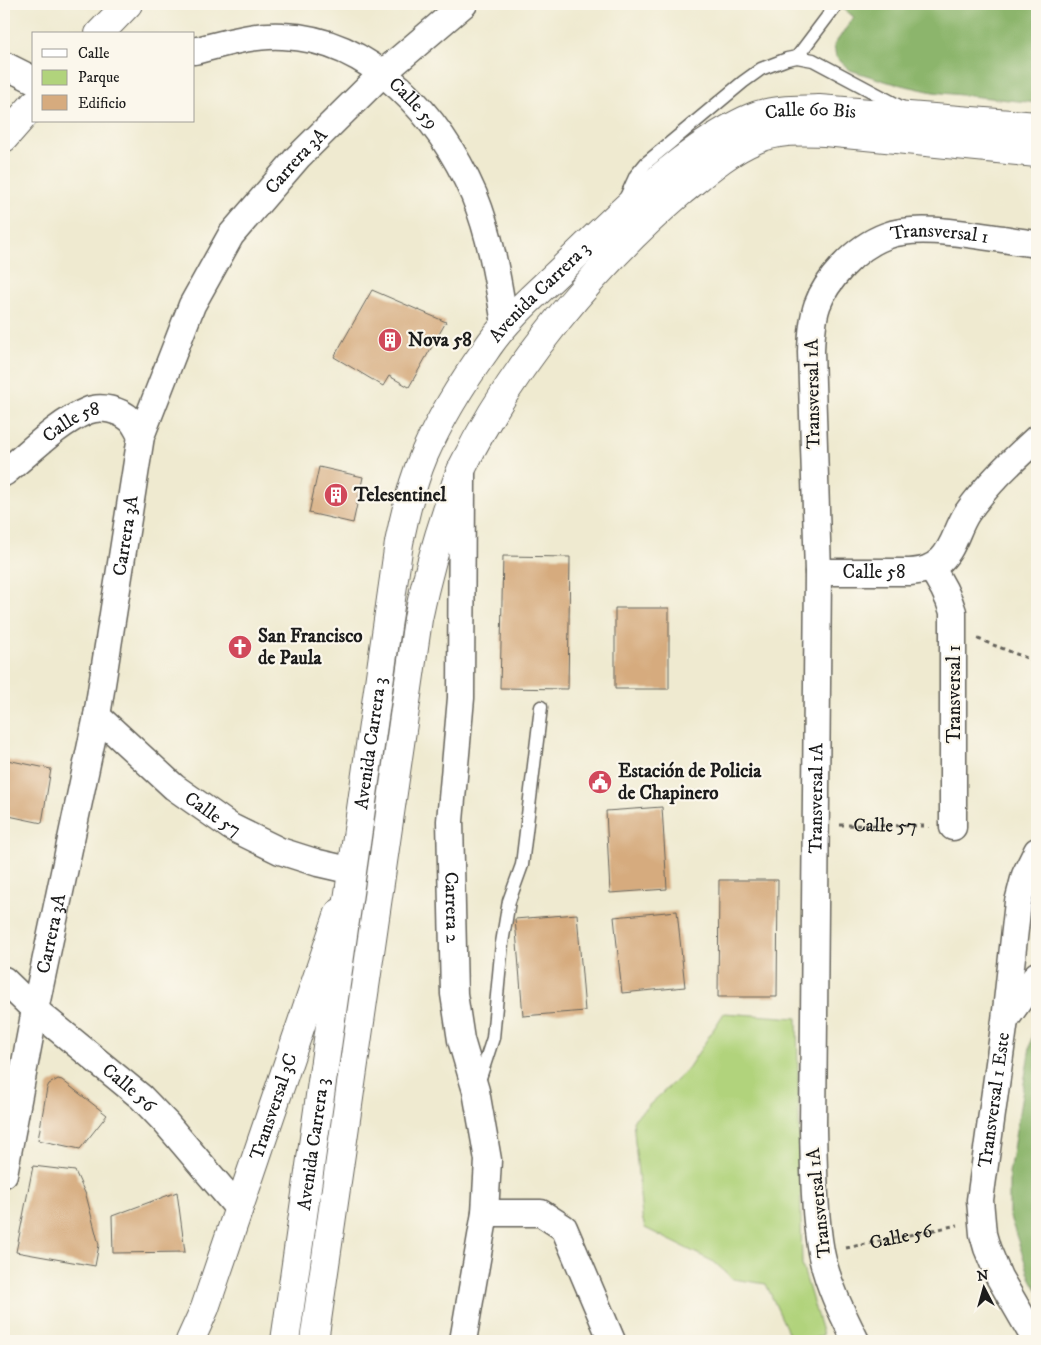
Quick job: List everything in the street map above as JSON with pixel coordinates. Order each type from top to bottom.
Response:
[{"type":"main road","points":[[101,32],[128,4]]},
{"type":"main road","points":[[4,138],[32,106]]},
{"type":"main road","name":"Calle 60 Bis","points":[[618,215],[666,172],[702,146],[732,127],[758,115],[789,110],[819,109],[1037,126]]},
{"type":"main road","name":"Calle 60 Bis","points":[[650,219],[700,176],[736,150],[753,140],[773,133],[794,131],[825,132],[1037,153]]},
{"type":"main road","name":"Avenida Carrera 3","points":[[285,1341],[353,871],[393,575],[405,511],[424,456],[438,427],[480,357],[506,324],[618,215]]},
{"type":"main road","name":"Avenida Carrera 3","points":[[314,1341],[418,619],[439,533],[462,468],[493,413],[523,366],[574,300],[650,219]]},
{"type":"main road","name":"Transversal 3C","points":[[190,1341],[205,1308],[353,871]]},
{"type":"street","name":"Carrera 3A","points":[[4,1174],[35,1010],[97,716],[141,436],[192,305],[230,236],[298,157],[383,73],[464,4]]},
{"type":"street","name":"Calle 59","points":[[195,51],[260,36],[284,36],[317,41],[352,54],[383,73],[403,90],[429,122],[460,167],[474,197],[488,240],[506,324]]},
{"type":"street","points":[[4,65],[32,79]]},
{"type":"street","name":"Transversal 1","points":[[848,260],[860,250],[887,236],[908,231],[936,231],[1037,244]]},
{"type":"street","name":"Transversal 1A","points":[[848,260],[826,287],[817,303],[812,324],[811,352],[818,572],[813,1129],[814,1180],[821,1253],[832,1288],[856,1341]]},
{"type":"street","name":"Calle 58","points":[[4,473],[71,420],[89,410],[105,408],[120,412],[132,421],[141,436]]},
{"type":"street","points":[[931,568],[946,555],[965,516],[996,476],[1037,438]]},
{"type":"street","name":"Carrera 2","points":[[462,468],[461,698],[450,820],[454,994],[461,1040],[476,1091],[488,1160],[485,1213],[463,1341]]},
{"type":"street","name":"Calle 58","points":[[818,572],[910,572],[931,568]]},
{"type":"street","name":"Transversal 1","points":[[931,568],[950,599],[953,612],[953,827]]},
{"type":"street","name":"Calle 57","points":[[97,716],[174,787],[231,827],[280,851],[318,863],[353,871]]},
{"type":"street","name":"Transversal 1 Este","points":[[1036,1341],[992,1261],[982,1234],[980,1200],[1005,1020],[1028,906],[1025,875],[1037,851]]},
{"type":"street","points":[[1005,1020],[1037,976]]},
{"type":"street","name":"Calle 56","points":[[4,980],[35,1010],[141,1097],[166,1123],[239,1209]]},
{"type":"street","points":[[485,1213],[541,1213],[564,1228],[612,1341]]},
{"type":"lane","points":[[798,57],[837,4]]},
{"type":"lane","points":[[618,215],[636,175],[646,163],[743,82],[761,69],[774,63],[798,57],[813,60],[917,116]]},
{"type":"lane","points":[[476,1091],[493,1038],[502,943],[509,901],[522,865],[541,707]]},
{"type":"path","points":[[954,630],[1037,662]]},
{"type":"path","name":"Calle 57","points":[[817,824],[953,827]]},
{"type":"path","name":"Calle 56","points":[[821,1253],[981,1220]]},
{"type":"green space","points":[[837,4],[1037,4],[1037,103],[933,92],[888,82],[850,70],[836,57],[834,45],[854,17]]},
{"type":"green space","points":[[1037,1005],[1037,1290],[1030,1277],[1009,1214],[1009,1173]]},
{"type":"green space","points":[[724,1013],[797,1018],[802,1265],[823,1335],[807,1341],[792,1341],[766,1284],[733,1279],[714,1262],[645,1228],[642,1217],[633,1120],[687,1070]]},
{"type":"building","name":"Nova 58","points":[[372,290],[446,322],[409,387],[389,376],[383,386],[334,357]]},
{"type":"building","name":"Telesentinel","points":[[319,467],[363,477],[353,523],[309,513]]},
{"type":"building","points":[[503,556],[570,557],[568,689],[500,688]]},
{"type":"building","points":[[615,608],[669,608],[669,689],[615,689]]},
{"type":"building","points":[[7,760],[51,769],[42,823],[4,815],[4,780]]},
{"type":"building","points":[[662,807],[667,889],[610,893],[606,811]]},
{"type":"building","points":[[719,880],[778,880],[777,997],[718,997]]},
{"type":"building","points":[[677,911],[685,987],[622,993],[614,917]]},
{"type":"building","points":[[577,914],[585,1011],[523,1016],[515,919]]},
{"type":"building","points":[[58,1079],[62,1080],[107,1115],[80,1149],[38,1140],[47,1088],[49,1084]]},
{"type":"building","points":[[33,1166],[75,1171],[86,1195],[99,1245],[95,1266],[16,1252]]},
{"type":"building","points":[[177,1192],[185,1252],[113,1253],[112,1216]]},
{"type":"place","name":"Nova 58","points":[[390,340]]},
{"type":"place","name":"Telesentinel","points":[[336,495]]},
{"type":"place","name":"San Francisco de Paula","points":[[240,647]]},
{"type":"place","name":"Estación de Policia de Chapinero","points":[[600,782]]}]
